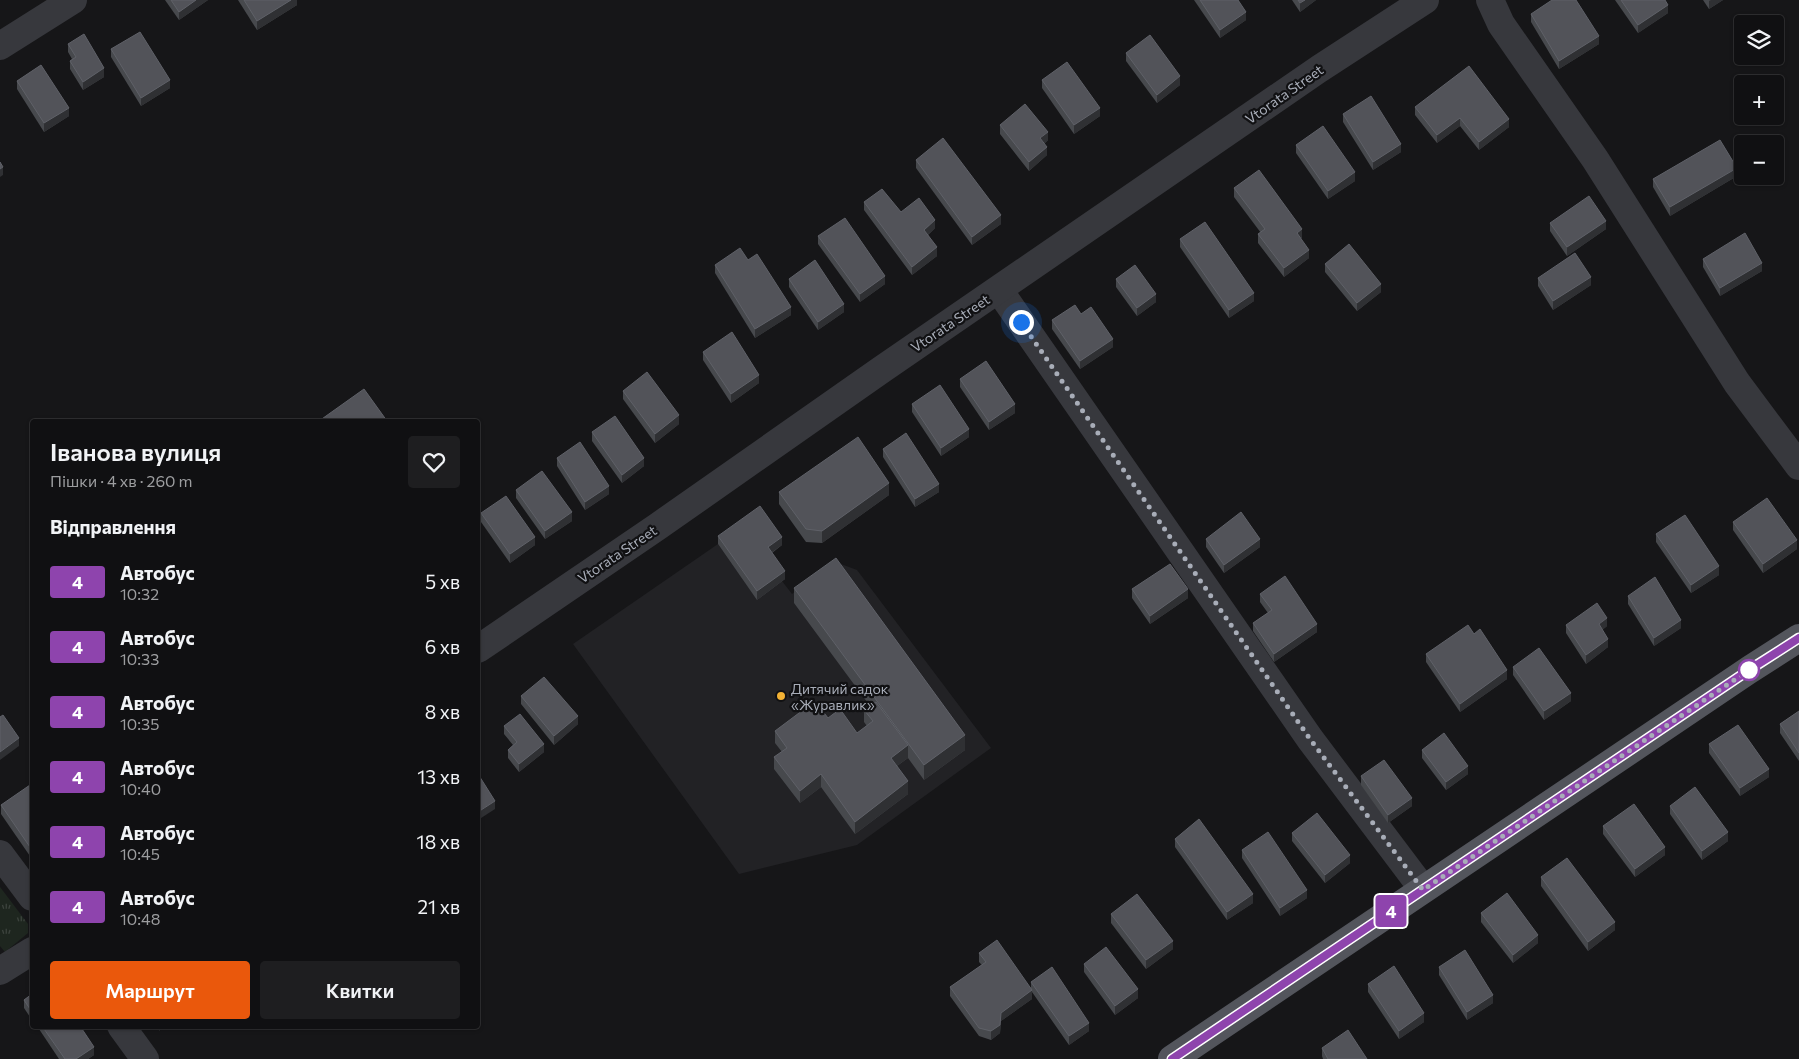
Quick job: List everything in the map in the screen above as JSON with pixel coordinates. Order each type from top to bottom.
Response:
[{"type":"main road","points":[[1172,1059],[1799,638]]},
{"type":"street","points":[[0,46],[73,0]]},
{"type":"street","name":"Vtorata Street","points":[[480,648],[1319,69],[1425,0]]},
{"type":"street","points":[[1490,0],[1501,24],[1595,158],[1737,383],[1799,466]]},
{"type":"street","points":[[999,290],[1310,739],[1423,890]]},
{"type":"street","points":[[0,854],[30,894]]},
{"type":"street","points":[[0,971],[30,952]]},
{"type":"street","points":[[123,1029],[145,1059]]},
{"type":"shaded area","name":"Дитячий садок «Журавлик»","points":[[718,544],[757,599],[782,581],[792,594],[829,564],[841,564],[857,570],[991,748],[857,845],[739,874],[573,644]]},
{"type":"green space","points":[[0,887],[28,924],[28,933],[5,952],[0,946]]},
{"type":"building","points":[[171,0],[196,0],[179,12]]},
{"type":"building","points":[[244,0],[291,0],[257,21]]},
{"type":"building","points":[[1200,0],[1238,0],[1246,12],[1220,30]]},
{"type":"building","points":[[1552,0],[1576,0],[1599,36],[1559,61],[1531,14]]},
{"type":"building","points":[[1621,0],[1665,0],[1668,5],[1638,25]]},
{"type":"building","points":[[140,32],[170,80],[141,98],[111,49]]},
{"type":"building","points":[[84,34],[104,68],[83,82],[70,61],[76,57],[68,44]]},
{"type":"building","points":[[1150,35],[1180,76],[1157,95],[1126,53]]},
{"type":"building","points":[[1067,62],[1100,108],[1074,125],[1042,80]]},
{"type":"building","points":[[41,65],[69,108],[44,123],[17,81]]},
{"type":"building","points":[[1469,66],[1509,119],[1479,142],[1460,118],[1437,135],[1415,107]]},
{"type":"building","points":[[1371,96],[1401,144],[1373,162],[1343,114]]},
{"type":"building","points":[[1025,104],[1048,132],[1040,138],[1047,147],[1029,162],[1000,125]]},
{"type":"building","points":[[1323,126],[1355,172],[1328,191],[1296,145]]},
{"type":"building","points":[[943,138],[1001,215],[972,237],[916,160]]},
{"type":"building","points":[[1720,140],[1734,163],[1734,170],[1670,207],[1653,179]]},
{"type":"building","points":[[1259,170],[1302,229],[1297,233],[1309,250],[1284,268],[1258,234],[1265,229],[1234,188]]},
{"type":"building","points":[[882,189],[901,212],[919,198],[935,220],[924,230],[937,247],[912,267],[864,202]]},
{"type":"building","points":[[1589,196],[1606,221],[1567,247],[1550,223]]},
{"type":"building","points":[[845,218],[885,276],[860,294],[818,236]]},
{"type":"building","points":[[1205,222],[1254,293],[1229,310],[1180,239]]},
{"type":"building","points":[[1745,233],[1762,263],[1720,288],[1703,259]]},
{"type":"building","points":[[1349,244],[1381,284],[1357,303],[1325,264]]},
{"type":"building","points":[[740,248],[748,260],[757,254],[791,307],[755,329],[715,265]]},
{"type":"building","points":[[1575,253],[1591,277],[1553,301],[1538,278]]},
{"type":"building","points":[[815,260],[844,304],[818,322],[789,279]]},
{"type":"building","points":[[1135,265],[1156,294],[1137,308],[1116,279]]},
{"type":"building","points":[[1075,305],[1081,314],[1091,307],[1113,339],[1080,361],[1052,320]]},
{"type":"building","points":[[732,332],[759,375],[731,394],[703,352]]},
{"type":"building","points":[[986,361],[1015,404],[989,422],[960,379]]},
{"type":"building","points":[[647,372],[679,415],[655,434],[623,391]]},
{"type":"building","points":[[940,385],[969,429],[941,448],[912,404]]},
{"type":"building","points":[[364,389],[386,419],[322,419]]},
{"type":"building","points":[[615,416],[644,458],[622,475],[592,432]]},
{"type":"building","points":[[906,433],[939,484],[915,499],[883,449]]},
{"type":"building","points":[[858,437],[889,483],[822,531],[806,529],[779,492]]},
{"type":"building","points":[[580,442],[609,486],[585,502],[557,458]]},
{"type":"building","points":[[542,471],[572,512],[545,531],[516,490]]},
{"type":"building","points":[[506,496],[535,537],[510,554],[481,513]]},
{"type":"building","points":[[1767,498],[1797,540],[1763,564],[1733,522]]},
{"type":"building","points":[[760,506],[782,537],[768,547],[785,571],[757,591],[718,536]]},
{"type":"building","points":[[1241,512],[1260,539],[1224,565],[1206,539]]},
{"type":"building","points":[[1685,515],[1719,566],[1691,585],[1656,534]]},
{"type":"building","points":[[836,558],[965,735],[924,765],[794,588]]},
{"type":"building","points":[[1170,564],[1188,589],[1150,616],[1132,589]]},
{"type":"building","points":[[1285,576],[1317,624],[1274,654],[1253,623],[1272,610],[1260,594]]},
{"type":"building","points":[[1655,577],[1681,620],[1654,638],[1628,596]]},
{"type":"building","points":[[1597,603],[1607,618],[1599,624],[1608,639],[1586,655],[1566,625]]},
{"type":"building","points":[[1468,625],[1474,634],[1480,629],[1507,670],[1460,704],[1426,654]]},
{"type":"building","points":[[1539,648],[1571,693],[1544,711],[1513,667]]},
{"type":"building","points":[[544,677],[578,716],[554,736],[521,696]]},
{"type":"building","points":[[815,701],[828,718],[840,709],[857,733],[873,721],[864,710],[876,702],[908,745],[891,758],[908,781],[855,822],[821,774],[800,791],[774,757],[787,748],[775,731]]},
{"type":"building","points":[[1799,711],[1799,753],[1780,724]]},
{"type":"building","points":[[520,714],[544,744],[519,764],[508,750],[517,742],[504,726]]},
{"type":"building","points":[[3,715],[19,738],[0,752],[0,717]]},
{"type":"building","points":[[1738,725],[1769,769],[1740,788],[1709,744]]},
{"type":"building","points":[[1444,733],[1468,766],[1446,782],[1422,750]]},
{"type":"building","points":[[1384,760],[1412,798],[1388,815],[1361,776]]},
{"type":"building","points":[[480,777],[495,801],[480,811]]},
{"type":"building","points":[[30,785],[30,847],[1,805]]},
{"type":"building","points":[[1695,787],[1728,832],[1702,851],[1670,806]]},
{"type":"building","points":[[1634,804],[1665,847],[1635,869],[1603,826]]},
{"type":"building","points":[[1317,813],[1350,855],[1325,875],[1292,833]]},
{"type":"building","points":[[1199,819],[1253,894],[1227,912],[1175,839]]},
{"type":"building","points":[[1268,832],[1307,890],[1280,908],[1242,850]]},
{"type":"building","points":[[1567,858],[1615,922],[1588,942],[1541,877]]},
{"type":"building","points":[[1507,893],[1538,935],[1513,955],[1481,913]]},
{"type":"building","points":[[1137,894],[1173,941],[1146,960],[1111,914]]},
{"type":"building","points":[[997,940],[1032,990],[1001,1013],[1000,1025],[991,1031],[979,1028],[950,987],[986,962],[979,953]]},
{"type":"building","points":[[1106,947],[1138,989],[1115,1006],[1084,964]]},
{"type":"building","points":[[1465,950],[1493,995],[1467,1012],[1439,967]]},
{"type":"building","points":[[1394,966],[1424,1013],[1399,1031],[1368,984]]},
{"type":"building","points":[[1052,967],[1089,1023],[1069,1036],[1031,982]]},
{"type":"building","points":[[30,996],[30,1009],[24,1000]]},
{"type":"building","points":[[44,1029],[82,1029],[94,1047],[76,1059],[65,1059]]},
{"type":"building","points":[[1348,1030],[1367,1059],[1328,1059],[1322,1048]]},
{"type":"bus line","name":"4","points":[[1172,1059],[1799,638]]},
{"type":"place","name":"Дитячий садок «Журавлик»","points":[[781,696]]},
{"type":"route","points":[[1021,322],[1310,739],[1423,890],[1749,670]]}]
